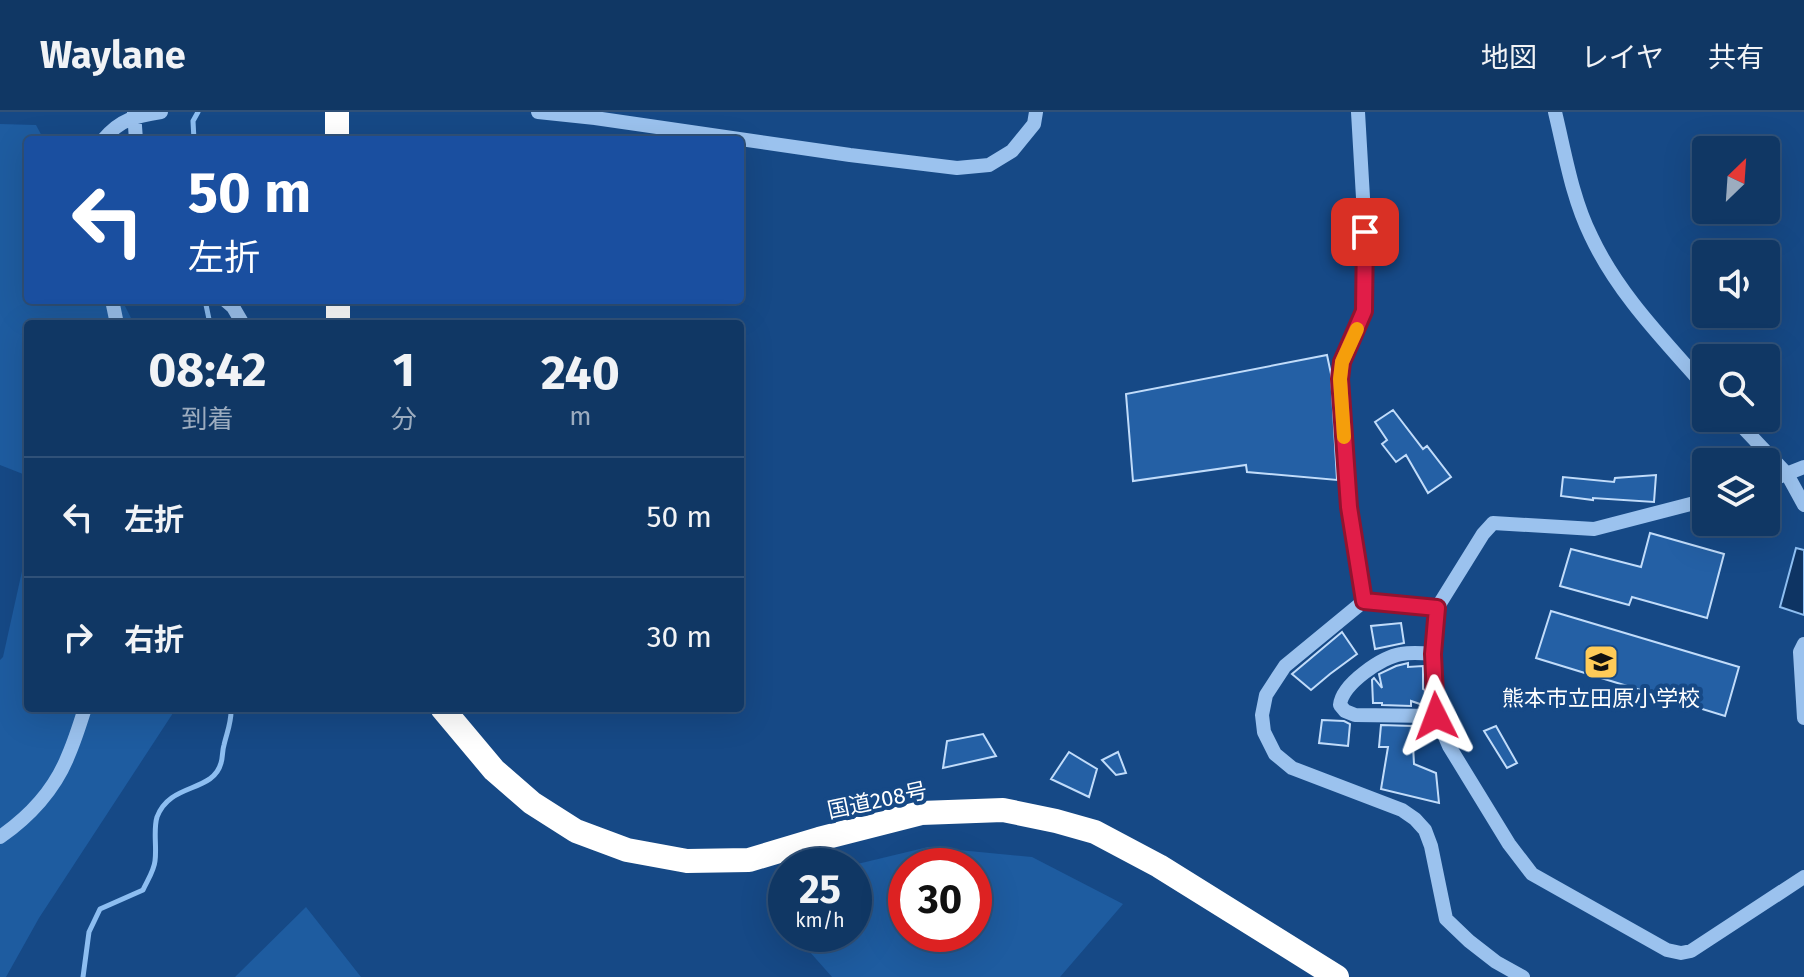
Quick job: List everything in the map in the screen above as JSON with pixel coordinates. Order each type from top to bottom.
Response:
[{"type":"highway","points":[[337,112],[337,136]]},
{"type":"highway","name":"国道208号","points":[[445,712],[494,770],[532,803],[576,831],[627,850],[687,861],[749,860],[921,813],[1003,810],[1095,832],[1159,866],[1337,977]]},
{"type":"street","points":[[106,136],[134,114],[161,112]]},
{"type":"street","points":[[538,112],[719,136]]},
{"type":"street","points":[[744,140],[957,168],[989,165],[1012,151],[1034,124],[1036,112]]},
{"type":"street","points":[[1358,112],[1365,232],[1364,311],[1342,362],[1340,379],[1349,507],[1364,601]]},
{"type":"street","points":[[1555,112],[1577,199],[1590,235],[1637,308],[1692,372]]},
{"type":"street","points":[[134,114],[136,136]]},
{"type":"street","points":[[1747,432],[1787,474],[1804,505]]},
{"type":"street","points":[[1780,477],[1804,467]]},
{"type":"street","points":[[1692,504],[1594,529],[1493,523],[1437,608],[1433,654],[1436,716],[1449,746],[1509,844],[1532,874],[1667,950],[1681,953],[1691,951],[1804,877]]},
{"type":"street","points":[[1437,608],[1364,601],[1285,666],[1266,695],[1262,715],[1264,732],[1275,754],[1292,768],[1402,810],[1415,819],[1425,830],[1431,846],[1446,919],[1496,962],[1523,977]]},
{"type":"street","points":[[1804,644],[1800,652],[1804,718]]},
{"type":"street","points":[[1433,654],[1399,654],[1385,659],[1350,686],[1340,705],[1355,715],[1436,716]]},
{"type":"street","points":[[0,837],[41,801],[67,759],[84,712]]},
{"type":"shaded area","points":[[0,124],[36,125],[42,136],[24,136],[24,304],[124,304],[132,320],[24,320],[24,474],[0,465]]},
{"type":"shaded area","points":[[1796,548],[1804,550],[1804,615],[1780,607]]},
{"type":"shaded area","points":[[24,562],[24,712],[174,712],[39,918],[6,977],[0,977],[0,660]]},
{"type":"shaded area","points":[[992,853],[1032,857],[1123,904],[1060,977],[832,977],[810,952],[872,952],[872,860],[888,857],[888,952],[992,952]]},
{"type":"shaded area","points":[[306,907],[361,977],[235,977]]},
{"type":"building","points":[[1327,355],[1331,374],[1337,480],[1247,472],[1246,465],[1133,481],[1126,394]]},
{"type":"building","points":[[1393,410],[1423,449],[1427,446],[1451,477],[1428,493],[1406,455],[1396,462],[1382,444],[1387,440],[1375,422]]},
{"type":"building","points":[[1656,475],[1654,502],[1561,496],[1563,477],[1614,482],[1615,478]]},
{"type":"building","points":[[1650,533],[1724,554],[1707,618],[1632,597],[1629,605],[1560,586],[1571,549],[1641,567]]},
{"type":"building","points":[[1551,611],[1739,667],[1725,716],[1536,658]]},
{"type":"building","points":[[1401,623],[1404,643],[1375,649],[1371,626]]},
{"type":"building","points":[[1342,632],[1357,654],[1311,690],[1292,674]]},
{"type":"building","points":[[1408,663],[1408,667],[1423,666],[1426,706],[1411,701],[1411,706],[1373,703],[1372,680],[1374,678],[1382,688],[1379,674]]},
{"type":"building","points":[[1322,720],[1350,724],[1348,746],[1319,743]]},
{"type":"building","points":[[1381,725],[1412,726],[1414,764],[1436,773],[1439,803],[1381,789],[1388,747],[1379,747]]},
{"type":"building","points":[[1496,726],[1517,763],[1507,768],[1484,731]]},
{"type":"building","points":[[983,734],[996,756],[943,768],[947,741]]},
{"type":"building","points":[[1069,752],[1097,769],[1089,797],[1051,779]]},
{"type":"building","points":[[1118,752],[1126,773],[1116,775],[1102,760]]},
{"type":"waterway","points":[[194,136],[193,121],[198,112]]},
{"type":"waterway","points":[[206,304],[209,320]]},
{"type":"waterway","points":[[83,977],[89,932],[100,909],[143,890],[155,861],[157,817],[171,798],[201,784],[216,772],[222,761],[231,712]]},
{"type":"slow traffic","points":[[1344,437],[1340,379],[1342,362],[1357,329]]},
{"type":"place","name":"熊本市立田原小学校","points":[[1601,662]]},
{"type":"route","points":[[1365,232],[1364,311],[1342,362],[1340,379],[1349,507],[1364,601],[1437,608],[1433,654],[1436,716]]}]
